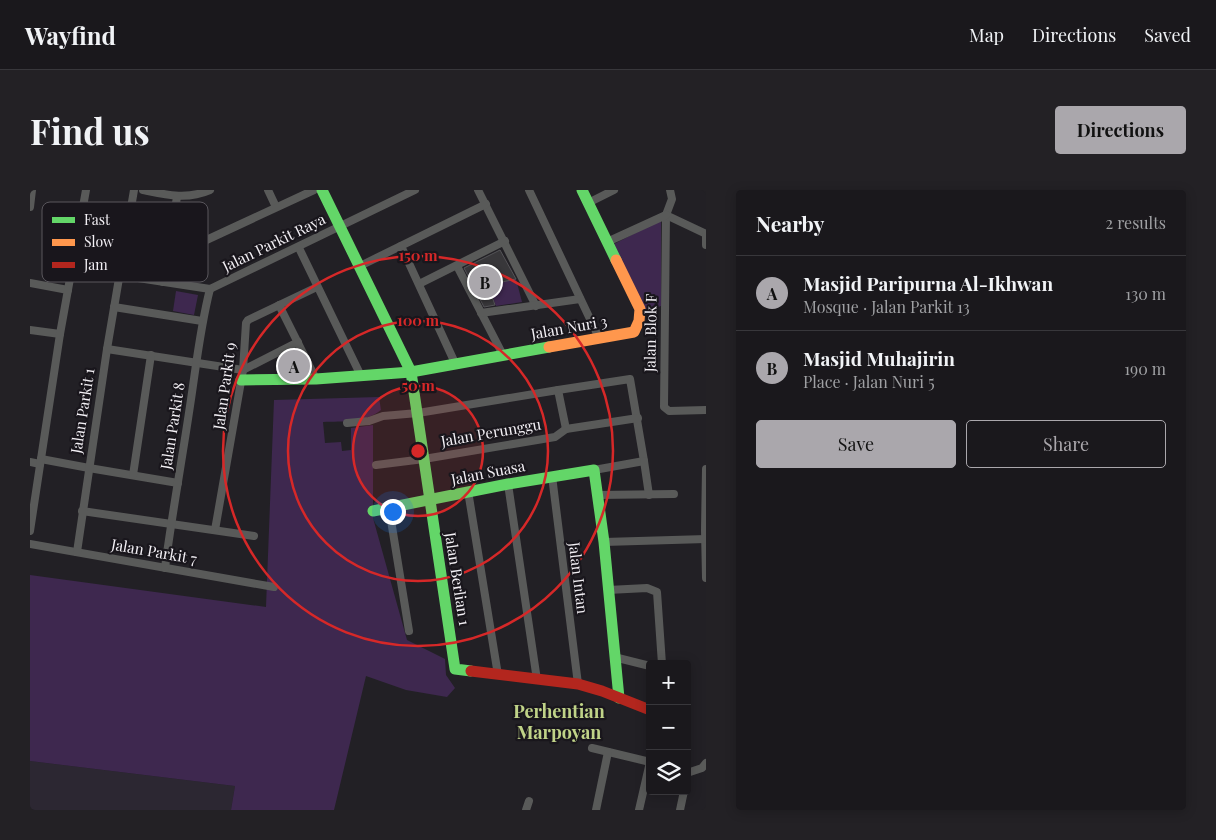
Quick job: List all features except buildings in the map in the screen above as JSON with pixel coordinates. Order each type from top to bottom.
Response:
[{"type":"street","points":[[30,207],[32,190]]},
{"type":"street","points":[[143,190],[177,197],[190,196],[210,190]]},
{"type":"street","points":[[268,190],[276,207]]},
{"type":"street","points":[[208,239],[314,190]]},
{"type":"street","name":"Jalan Berlian 1","points":[[322,190],[410,372],[418,413],[456,669],[578,684],[646,708]]},
{"type":"street","name":"Jalan Parkit Raya","points":[[163,282],[210,290],[415,190]]},
{"type":"street","points":[[478,190],[536,306]]},
{"type":"street","points":[[529,190],[599,338]]},
{"type":"street","points":[[582,190],[607,242],[666,215],[672,199],[670,190]]},
{"type":"street","points":[[588,203],[614,190]]},
{"type":"street","points":[[176,202],[177,197]]},
{"type":"street","points":[[360,266],[486,204]]},
{"type":"street","points":[[666,215],[706,234],[706,245]]},
{"type":"street","name":"Jalan Blok F","points":[[666,215],[664,407],[669,411],[706,410]]},
{"type":"street","points":[[419,284],[505,241]]},
{"type":"street","name":"Jalan Nuri 3","points":[[242,375],[316,379],[410,372],[634,332],[641,315],[640,309],[607,242]]},
{"type":"street","points":[[401,246],[456,363]]},
{"type":"street","points":[[299,248],[361,376]]},
{"type":"street","points":[[457,266],[503,355]]},
{"type":"street","points":[[30,531],[70,282]]},
{"type":"street","name":"Jalan Parkit 1","points":[[77,552],[118,282]]},
{"type":"street","points":[[30,283],[68,290]]},
{"type":"street","name":"Jalan Parkit 9","points":[[215,530],[242,375],[247,322],[317,287]]},
{"type":"street","name":"Jalan Parkit 8","points":[[165,568],[170,523],[178,483],[202,321],[210,290]]},
{"type":"street","points":[[481,313],[580,300]]},
{"type":"street","points":[[279,305],[316,379]]},
{"type":"street","points":[[114,307],[202,321]]},
{"type":"street","points":[[30,330],[60,334]]},
{"type":"street","points":[[107,349],[197,362],[242,375],[298,342]]},
{"type":"street","points":[[133,475],[151,355]]},
{"type":"street","points":[[347,424],[369,421],[383,416],[418,413],[630,380],[638,418],[649,495]]},
{"type":"street","points":[[558,390],[566,429]]},
{"type":"street","name":"Jalan Perunggu","points":[[376,465],[555,437],[566,429],[638,418]]},
{"type":"street","points":[[30,462],[41,461],[178,483]]},
{"type":"street","points":[[620,698],[614,657],[604,542],[594,470],[644,461]]},
{"type":"street","points":[[706,469],[706,578]]},
{"type":"street","name":"Jalan Suasa","points":[[373,511],[468,491],[594,470]]},
{"type":"street","name":"Jalan Intan","points":[[552,476],[578,684]]},
{"type":"street","points":[[508,484],[537,680]]},
{"type":"street","points":[[468,491],[498,675]]},
{"type":"street","points":[[598,495],[674,494]]},
{"type":"street","points":[[390,508],[409,631]]},
{"type":"street","points":[[82,511],[254,536]]},
{"type":"street","points":[[604,542],[705,539]]},
{"type":"street","name":"Jalan Parkit 7","points":[[30,544],[274,587]]},
{"type":"street","points":[[608,590],[647,588],[657,592],[662,660]]},
{"type":"street","points":[[614,657],[646,665]]},
{"type":"street","points":[[592,748],[646,761]]},
{"type":"street","points":[[596,810],[608,752]]},
{"type":"street","points":[[691,774],[702,768],[706,763]]},
{"type":"street","points":[[639,810],[646,779]]},
{"type":"street","points":[[680,810],[683,795]]},
{"type":"street","points":[[526,810],[529,801]]},
{"type":"shaded area","points":[[661,220],[661,306],[643,312],[610,246]]},
{"type":"shaded area","points":[[516,279],[522,302],[496,306],[488,285]]},
{"type":"shaded area","points":[[176,291],[198,295],[194,315],[173,311]]},
{"type":"shaded area","points":[[379,397],[381,410],[375,414],[361,419],[323,422],[325,443],[341,442],[342,451],[351,450],[351,428],[373,425],[373,518],[407,640],[445,659],[446,675],[455,688],[447,697],[406,690],[366,676],[334,810],[231,810],[235,786],[30,761],[30,575],[266,607],[274,400]]},
{"type":"shaded area","points":[[30,761],[235,786],[231,810],[30,810]]},
{"type":"traffic: fast","points":[[322,190],[411,372],[455,669],[471,671]]},
{"type":"traffic: fast","points":[[582,190],[616,260]]},
{"type":"traffic: fast","points":[[241,380],[316,379],[411,372],[549,347]]},
{"type":"traffic: fast","points":[[373,511],[508,484],[594,470],[604,542],[619,698]]},
{"type":"traffic: slow","points":[[549,347],[634,332],[639,321],[640,309],[616,260]]},
{"type":"traffic: jam","points":[[471,671],[578,684],[602,691],[646,708]]},
{"type":"place","name":"Masjid Muhajirin","points":[[485,282]]},
{"type":"place","name":"Masjid Paripurna Al-Ikhwan","points":[[294,366]]},
{"type":"district","name":"Perhentian Marpoyan","points":[[559,722]]}]
